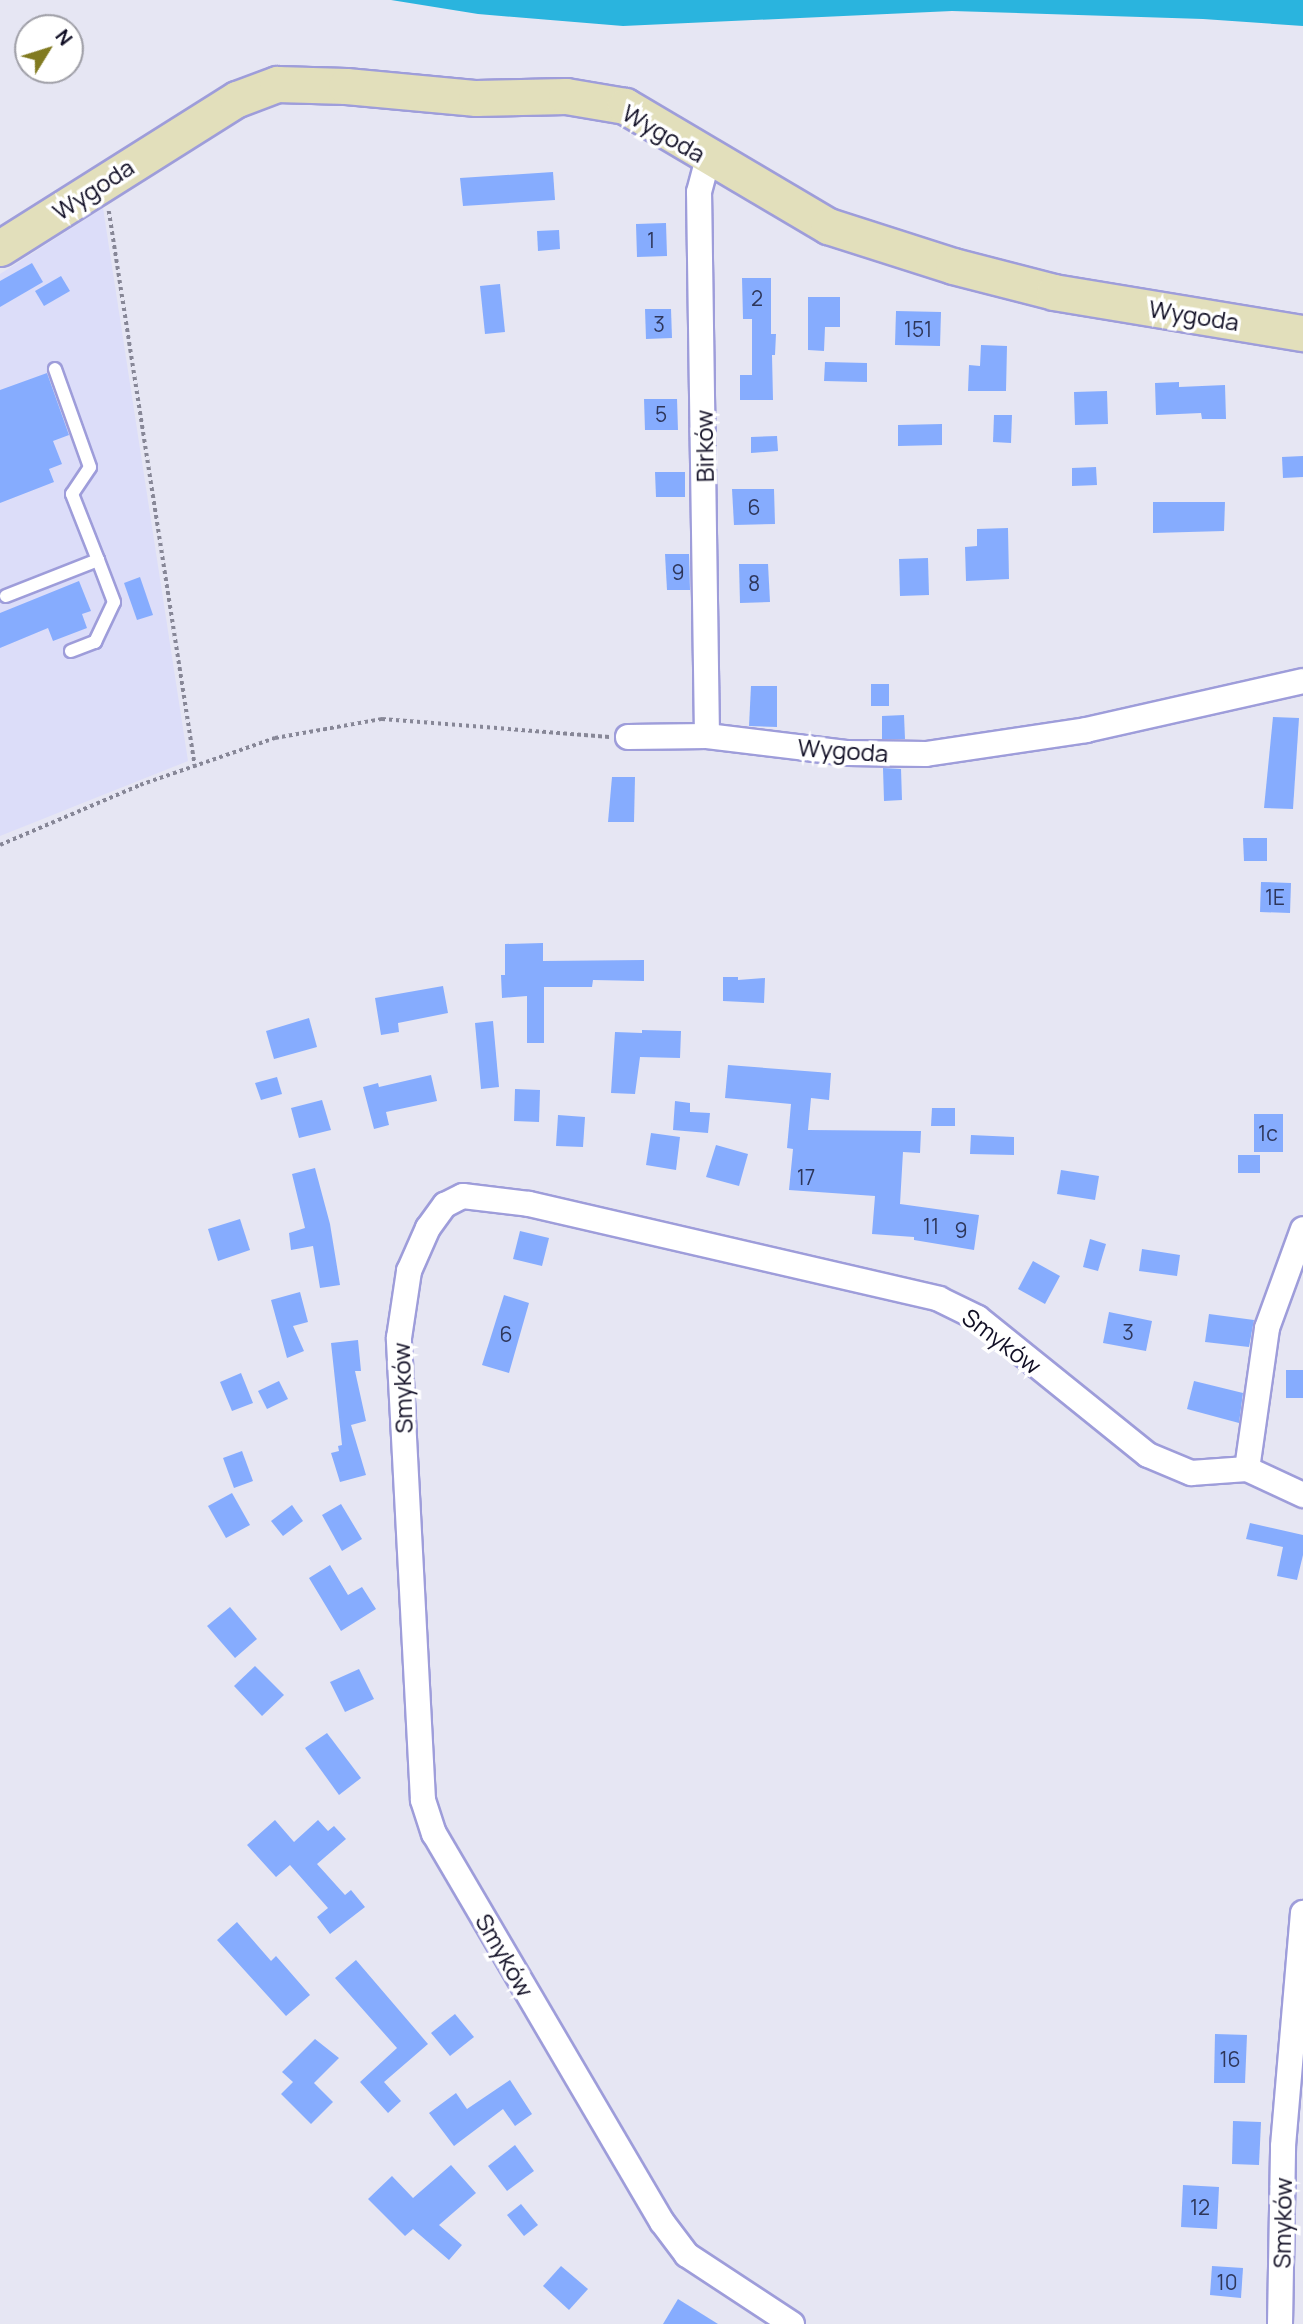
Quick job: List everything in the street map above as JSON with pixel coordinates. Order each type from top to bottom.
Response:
[{"type":"street","name":"Wygoda","points":[[0,248],[237,99],[278,84],[346,86],[476,98],[566,96],[625,107],[828,226],[953,266],[1054,292],[1303,333]]},
{"type":"street","name":"Birków","points":[[707,736],[699,192],[708,158]]},
{"type":"street","name":"Wygoda","points":[[628,737],[707,736],[848,753],[926,754],[1086,730],[1303,681]]},
{"type":"street","name":"Smyków","points":[[792,2324],[687,2255],[662,2222],[430,1822],[423,1800],[400,1338],[409,1271],[429,1228],[445,1205],[463,1196],[529,1204],[939,1298],[978,1318],[1148,1455],[1191,1473],[1247,1469],[1303,1495]]},
{"type":"street","points":[[1247,1469],[1267,1328],[1303,1229]]},
{"type":"street","name":"Smyków","points":[[1280,2324],[1283,2146],[1303,1913]]},
{"type":"lane","points":[[55,369],[90,467],[72,494],[114,602],[95,642],[71,651]]},
{"type":"lane","points":[[6,596],[98,561]]},
{"type":"path","points":[[105,181],[195,766]]},
{"type":"path","points":[[0,845],[139,785],[275,738],[382,719],[587,738],[628,737]]},
{"type":"shaded area","points":[[103,208],[188,761],[0,836],[0,274]]},
{"type":"water","points":[[391,0],[1303,0],[1303,26],[1203,19],[952,11],[623,26],[478,14]]},
{"type":"building","points":[[553,172],[555,200],[463,206],[460,178]]},
{"type":"building","points":[[666,223],[667,256],[637,257],[636,224]]},
{"type":"building","points":[[559,230],[560,249],[538,251],[537,231]]},
{"type":"building","points":[[32,263],[43,282],[0,307],[0,281]]},
{"type":"building","points":[[61,276],[70,291],[44,306],[35,291]]},
{"type":"building","points":[[742,278],[771,278],[771,334],[776,334],[775,355],[772,355],[773,400],[740,400],[740,375],[752,375],[752,319],[743,319]]},
{"type":"building","points":[[500,284],[505,332],[485,334],[480,286]]},
{"type":"building","points":[[808,297],[840,297],[840,327],[825,327],[824,351],[808,350]]},
{"type":"building","points":[[645,309],[671,309],[672,338],[646,339]]},
{"type":"building","points":[[896,311],[941,312],[940,346],[895,345]]},
{"type":"building","points":[[981,345],[1007,346],[1006,391],[968,391],[969,365],[980,366]]},
{"type":"building","points":[[825,362],[867,363],[867,382],[824,381]]},
{"type":"building","points":[[47,373],[69,435],[53,441],[62,464],[49,469],[54,482],[0,503],[0,390]]},
{"type":"building","points":[[1179,382],[1179,387],[1225,385],[1226,419],[1202,419],[1201,413],[1156,415],[1155,383]]},
{"type":"building","points":[[1107,391],[1108,424],[1075,425],[1074,392]]},
{"type":"building","points":[[644,399],[677,399],[678,430],[645,430]]},
{"type":"building","points":[[994,415],[1012,415],[1011,443],[993,442]]},
{"type":"building","points":[[942,424],[942,445],[898,446],[898,425]]},
{"type":"building","points":[[777,436],[778,451],[751,453],[751,437]]},
{"type":"building","points":[[1303,456],[1303,477],[1283,478],[1282,457]]},
{"type":"building","points":[[1096,467],[1097,485],[1072,486],[1072,468]]},
{"type":"building","points":[[655,472],[685,472],[685,497],[656,497]]},
{"type":"building","points":[[732,489],[774,489],[775,524],[734,525]]},
{"type":"building","points":[[1153,502],[1225,502],[1224,531],[1153,533]]},
{"type":"building","points":[[1008,528],[1009,579],[966,581],[965,547],[977,546],[977,529]]},
{"type":"building","points":[[665,554],[689,554],[690,590],[667,590]]},
{"type":"building","points":[[928,558],[929,595],[900,596],[899,559]]},
{"type":"building","points":[[739,564],[768,564],[770,602],[740,603]]},
{"type":"building","points":[[140,577],[153,615],[137,620],[124,583]]},
{"type":"building","points":[[79,581],[91,611],[82,614],[87,628],[53,641],[48,628],[0,648],[0,613]]},
{"type":"building","points":[[871,684],[889,684],[889,706],[871,706]]},
{"type":"building","points":[[751,686],[777,686],[777,727],[749,726]]},
{"type":"building","points":[[904,715],[905,739],[882,739],[882,716]]},
{"type":"building","points":[[1273,717],[1299,718],[1293,809],[1264,808]]},
{"type":"building","points":[[883,768],[901,769],[902,800],[884,801]]},
{"type":"building","points":[[612,777],[635,777],[634,822],[608,822]]},
{"type":"building","points":[[1243,838],[1267,838],[1267,861],[1244,861]]},
{"type":"building","points":[[1261,882],[1291,883],[1290,913],[1260,912]]},
{"type":"building","points":[[543,943],[543,961],[644,960],[644,981],[593,980],[592,987],[544,987],[544,1043],[527,1043],[527,996],[502,998],[501,975],[505,975],[505,944]]},
{"type":"building","points":[[723,977],[738,977],[738,980],[765,978],[764,1003],[723,1001]]},
{"type":"building","points":[[443,986],[448,1013],[398,1023],[399,1032],[381,1035],[375,998]]},
{"type":"building","points":[[309,1018],[317,1047],[274,1059],[266,1031]]},
{"type":"building","points":[[493,1021],[499,1087],[481,1089],[475,1023]]},
{"type":"building","points":[[642,1030],[681,1031],[680,1058],[640,1057],[635,1094],[611,1093],[615,1032],[642,1033]]},
{"type":"building","points":[[728,1065],[831,1073],[829,1100],[811,1098],[808,1130],[921,1131],[920,1153],[903,1152],[900,1204],[979,1215],[974,1250],[914,1240],[914,1237],[872,1234],[875,1196],[789,1190],[793,1149],[787,1148],[791,1104],[725,1098]]},
{"type":"building","points":[[431,1075],[437,1101],[386,1112],[389,1125],[374,1129],[363,1087],[378,1083],[379,1087]]},
{"type":"building","points":[[277,1077],[282,1094],[261,1100],[255,1083]]},
{"type":"building","points":[[515,1089],[540,1090],[539,1122],[514,1121]]},
{"type":"building","points":[[322,1100],[331,1130],[299,1138],[291,1108]]},
{"type":"building","points":[[675,1101],[690,1103],[690,1112],[710,1113],[708,1133],[673,1130]]},
{"type":"building","points":[[932,1108],[955,1108],[955,1126],[931,1126]]},
{"type":"building","points":[[1254,1114],[1283,1114],[1283,1152],[1254,1152]]},
{"type":"building","points":[[558,1115],[585,1117],[583,1147],[556,1146]]},
{"type":"building","points":[[651,1133],[680,1137],[676,1170],[646,1165]]},
{"type":"building","points":[[971,1135],[1014,1137],[1014,1155],[970,1154]]},
{"type":"building","points":[[716,1145],[748,1154],[739,1186],[706,1177]]},
{"type":"building","points":[[1238,1155],[1260,1155],[1260,1173],[1238,1173]]},
{"type":"building","points":[[315,1168],[330,1224],[340,1285],[320,1288],[313,1246],[291,1250],[289,1233],[305,1228],[292,1174]]},
{"type":"building","points":[[1061,1170],[1099,1176],[1095,1200],[1057,1194]]},
{"type":"building","points":[[240,1219],[250,1250],[218,1261],[208,1229]]},
{"type":"building","points":[[520,1231],[549,1238],[542,1266],[513,1259]]},
{"type":"building","points":[[1090,1239],[1106,1244],[1098,1271],[1083,1267]]},
{"type":"building","points":[[1142,1249],[1180,1255],[1177,1276],[1139,1271]]},
{"type":"building","points":[[1033,1261],[1060,1276],[1045,1304],[1018,1289]]},
{"type":"building","points":[[300,1292],[308,1322],[293,1326],[304,1351],[287,1358],[271,1300]]},
{"type":"building","points":[[504,1295],[529,1303],[509,1373],[482,1365]]},
{"type":"building","points":[[1109,1312],[1152,1321],[1146,1351],[1103,1343]]},
{"type":"building","points":[[1209,1314],[1254,1320],[1249,1347],[1205,1342]]},
{"type":"building","points":[[358,1340],[361,1371],[355,1371],[366,1421],[351,1425],[366,1475],[340,1482],[331,1453],[339,1451],[338,1446],[342,1445],[331,1343]]},
{"type":"building","points":[[1286,1370],[1303,1370],[1303,1398],[1286,1398]]},
{"type":"building","points":[[241,1373],[253,1403],[232,1411],[220,1382]]},
{"type":"building","points":[[279,1381],[288,1399],[267,1409],[258,1391]]},
{"type":"building","points":[[1194,1381],[1243,1393],[1239,1423],[1187,1409]]},
{"type":"building","points":[[242,1451],[253,1481],[234,1488],[223,1458]]},
{"type":"building","points":[[232,1493],[250,1525],[226,1538],[208,1506]]},
{"type":"building","points":[[341,1504],[362,1539],[342,1551],[322,1515]]},
{"type":"building","points":[[292,1505],[303,1521],[283,1536],[271,1521]]},
{"type":"building","points":[[1250,1523],[1303,1535],[1303,1555],[1297,1580],[1277,1576],[1283,1547],[1246,1539]]},
{"type":"building","points":[[330,1565],[348,1595],[362,1587],[376,1609],[341,1631],[309,1578]]},
{"type":"building","points":[[230,1607],[257,1639],[235,1658],[207,1626]]},
{"type":"building","points":[[255,1666],[284,1695],[262,1716],[234,1686]]},
{"type":"building","points":[[359,1669],[374,1699],[345,1712],[330,1682]]},
{"type":"building","points":[[327,1733],[361,1778],[339,1795],[305,1748]]},
{"type":"building","points":[[275,1820],[294,1842],[318,1820],[328,1831],[334,1826],[346,1839],[317,1864],[345,1895],[351,1890],[365,1907],[330,1934],[317,1917],[328,1908],[290,1865],[276,1877],[247,1845]]},
{"type":"building","points":[[237,1922],[271,1961],[276,1956],[310,1995],[286,2016],[217,1940]]},
{"type":"building","points":[[356,1960],[428,2044],[384,2082],[401,2101],[388,2113],[360,2082],[397,2048],[335,1978]]},
{"type":"building","points":[[455,2014],[474,2037],[450,2056],[431,2033]]},
{"type":"building","points":[[1215,2034],[1247,2035],[1245,2083],[1214,2083]]},
{"type":"building","points":[[315,2039],[339,2058],[314,2083],[333,2102],[311,2124],[281,2094],[293,2082],[282,2072]]},
{"type":"building","points":[[510,2080],[532,2114],[515,2126],[503,2109],[454,2146],[429,2113],[456,2093],[467,2109]]},
{"type":"building","points":[[1233,2121],[1261,2122],[1259,2165],[1232,2164]]},
{"type":"building","points":[[515,2145],[534,2171],[507,2191],[488,2166]]},
{"type":"building","points":[[451,2165],[476,2193],[439,2225],[462,2245],[449,2260],[413,2229],[405,2236],[368,2199],[392,2176],[413,2198]]},
{"type":"building","points":[[1183,2185],[1219,2187],[1217,2229],[1181,2227]]},
{"type":"building","points":[[521,2204],[538,2225],[524,2236],[507,2215]]},
{"type":"building","points":[[561,2266],[588,2289],[569,2310],[543,2286]]},
{"type":"building","points":[[1212,2266],[1243,2268],[1241,2298],[1210,2295]]},
{"type":"building","points":[[678,2299],[718,2324],[663,2324]]}]
